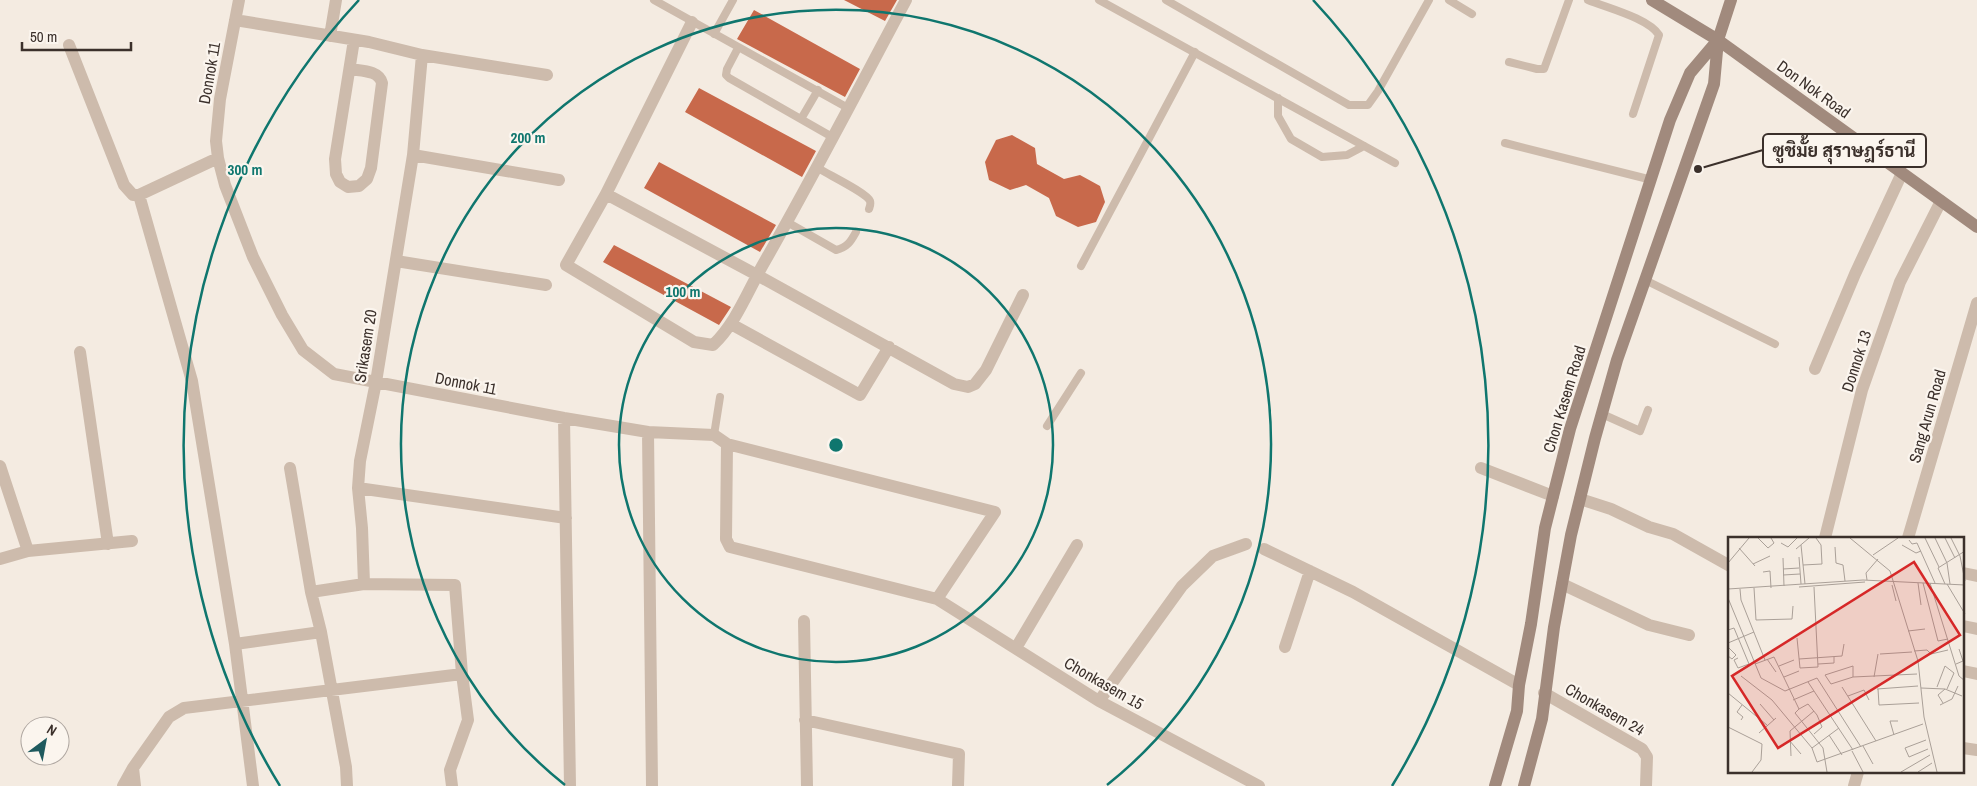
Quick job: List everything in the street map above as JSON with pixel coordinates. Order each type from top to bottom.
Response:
[{"type":"main road","name":"Don Nok Road","points":[[1652,0],[1718,40],[1977,227]]},
{"type":"main road","name":"Chon Kasem Road","points":[[1524,786],[1542,719],[1544,693],[1562,584],[1580,499],[1602,414],[1617,360],[1714,84],[1718,40],[1730,0]]},
{"type":"main road","name":"Chon Kasem Road","points":[[1495,786],[1517,711],[1519,685],[1531,624],[1545,528],[1570,429],[1670,120],[1690,73],[1718,40]]},
{"type":"street","name":"Donnok 11","points":[[239,0],[220,99],[216,141],[218,158],[225,185],[254,256],[282,315],[302,350],[334,374],[648,432],[714,435]]},
{"type":"street","points":[[330,36],[336,0]]},
{"type":"street","points":[[692,22],[606,194],[566,265],[694,342],[713,345],[731,324],[818,168],[906,0]]},
{"type":"street","points":[[235,20],[354,40],[422,55],[547,75]]},
{"type":"street","points":[[350,69],[379,76],[382,84],[369,173],[364,183],[359,186],[348,186],[340,182],[336,174],[335,159],[354,40]]},
{"type":"street","points":[[69,45],[124,186],[134,195],[140,195],[218,158]]},
{"type":"street","name":"Srikasem 20","points":[[364,584],[358,488],[360,461],[376,382],[413,155],[422,55]]},
{"type":"street","points":[[413,155],[559,180]]},
{"type":"street","points":[[1816,369],[1855,274],[1902,173]]},
{"type":"street","points":[[606,194],[954,384],[968,387],[976,384],[986,370],[1023,295]]},
{"type":"street","points":[[140,195],[192,381],[235,644],[253,786]]},
{"type":"street","name":"Donnok 13","points":[[1825,537],[1862,390],[1900,282],[1942,201]]},
{"type":"street","points":[[396,261],[546,285]]},
{"type":"street","name":"Sang Arun Road","points":[[1908,537],[1977,303]]},
{"type":"street","points":[[731,324],[860,394],[889,347]]},
{"type":"street","points":[[80,352],[108,544]]},
{"type":"street","points":[[564,418],[570,786]]},
{"type":"street","points":[[648,432],[652,786]]},
{"type":"street","points":[[714,435],[727,444],[994,512],[937,599]]},
{"type":"street","name":"Chonkasem 15","points":[[727,444],[726,539],[730,547],[937,599],[1099,701],[1259,786]]},
{"type":"street","points":[[0,466],[28,551]]},
{"type":"street","points":[[290,468],[311,592],[321,632],[346,767],[347,786]]},
{"type":"street","points":[[1481,468],[1553,496]]},
{"type":"street","points":[[358,488],[566,518]]},
{"type":"street","points":[[1580,499],[1611,509],[1649,527],[1673,534],[1728,565]]},
{"type":"street","points":[[0,559],[28,551],[132,542]]},
{"type":"street","points":[[1099,701],[1182,586],[1213,556],[1246,544]]},
{"type":"street","points":[[1016,648],[1077,545]]},
{"type":"street","points":[[1264,549],[1353,592],[1519,685]]},
{"type":"street","points":[[1285,647],[1310,571]]},
{"type":"street","points":[[1964,574],[1977,576]]},
{"type":"street","points":[[311,592],[364,584],[455,585],[462,674],[468,720],[450,770],[452,786]]},
{"type":"street","points":[[1562,584],[1649,625],[1689,635]]},
{"type":"street","points":[[804,621],[806,786]]},
{"type":"street","points":[[1964,626],[1977,629]]},
{"type":"street","points":[[235,644],[321,632]]},
{"type":"street","points":[[1964,672],[1977,674]]},
{"type":"street","points":[[123,786],[133,768],[169,717],[184,708],[462,674]]},
{"type":"street","name":"Chonkasem 24","points":[[1544,693],[1642,748],[1647,757],[1646,786]]},
{"type":"street","points":[[805,720],[959,754],[958,786]]},
{"type":"street","points":[[1964,748],[1977,750]]},
{"type":"street","points":[[133,768],[135,786]]},
{"type":"lane","points":[[654,0],[848,108]]},
{"type":"lane","points":[[714,34],[733,0]]},
{"type":"lane","points":[[1099,0],[1395,163]]},
{"type":"lane","points":[[1166,0],[1349,105],[1368,105],[1378,91],[1429,0]]},
{"type":"lane","points":[[1449,0],[1472,14]]},
{"type":"lane","points":[[1508,62],[1544,69],[1569,0]]},
{"type":"lane","points":[[1588,0],[1646,23],[1656,30],[1659,35],[1633,114]]},
{"type":"lane","points":[[738,48],[727,69],[726,75],[729,78],[834,138]]},
{"type":"lane","points":[[1081,266],[1195,52]]},
{"type":"lane","points":[[802,119],[818,90]]},
{"type":"lane","points":[[1278,98],[1278,116],[1291,140],[1314,153],[1322,157],[1347,155],[1364,146]]},
{"type":"lane","points":[[1506,143],[1652,180]]},
{"type":"lane","points":[[818,168],[869,199],[871,203],[869,209]]},
{"type":"lane","points":[[787,222],[836,250],[844,248],[850,243],[856,232]]},
{"type":"lane","points":[[1645,280],[1775,344]]},
{"type":"lane","points":[[1047,426],[1081,373]]},
{"type":"lane","points":[[714,435],[720,397]]},
{"type":"lane","points":[[1602,414],[1640,431],[1648,410]]},
{"type":"building","points":[[844,0],[897,0],[885,21]]},
{"type":"building","points":[[754,10],[860,69],[845,97],[737,39]]},
{"type":"building","points":[[699,88],[816,151],[802,177],[685,112]]},
{"type":"building","points":[[1012,135],[1035,148],[1037,164],[1064,179],[1080,175],[1100,186],[1105,202],[1096,222],[1078,227],[1056,216],[1049,198],[1026,185],[1010,190],[989,180],[985,162],[996,140]]},
{"type":"building","points":[[659,162],[776,225],[760,252],[644,188]]},
{"type":"building","points":[[614,245],[731,307],[719,325],[603,262]]},
{"type":"place","name":"ซูชิมั้ย สุราษฎร์ธานี","points":[[1698,169]]}]
